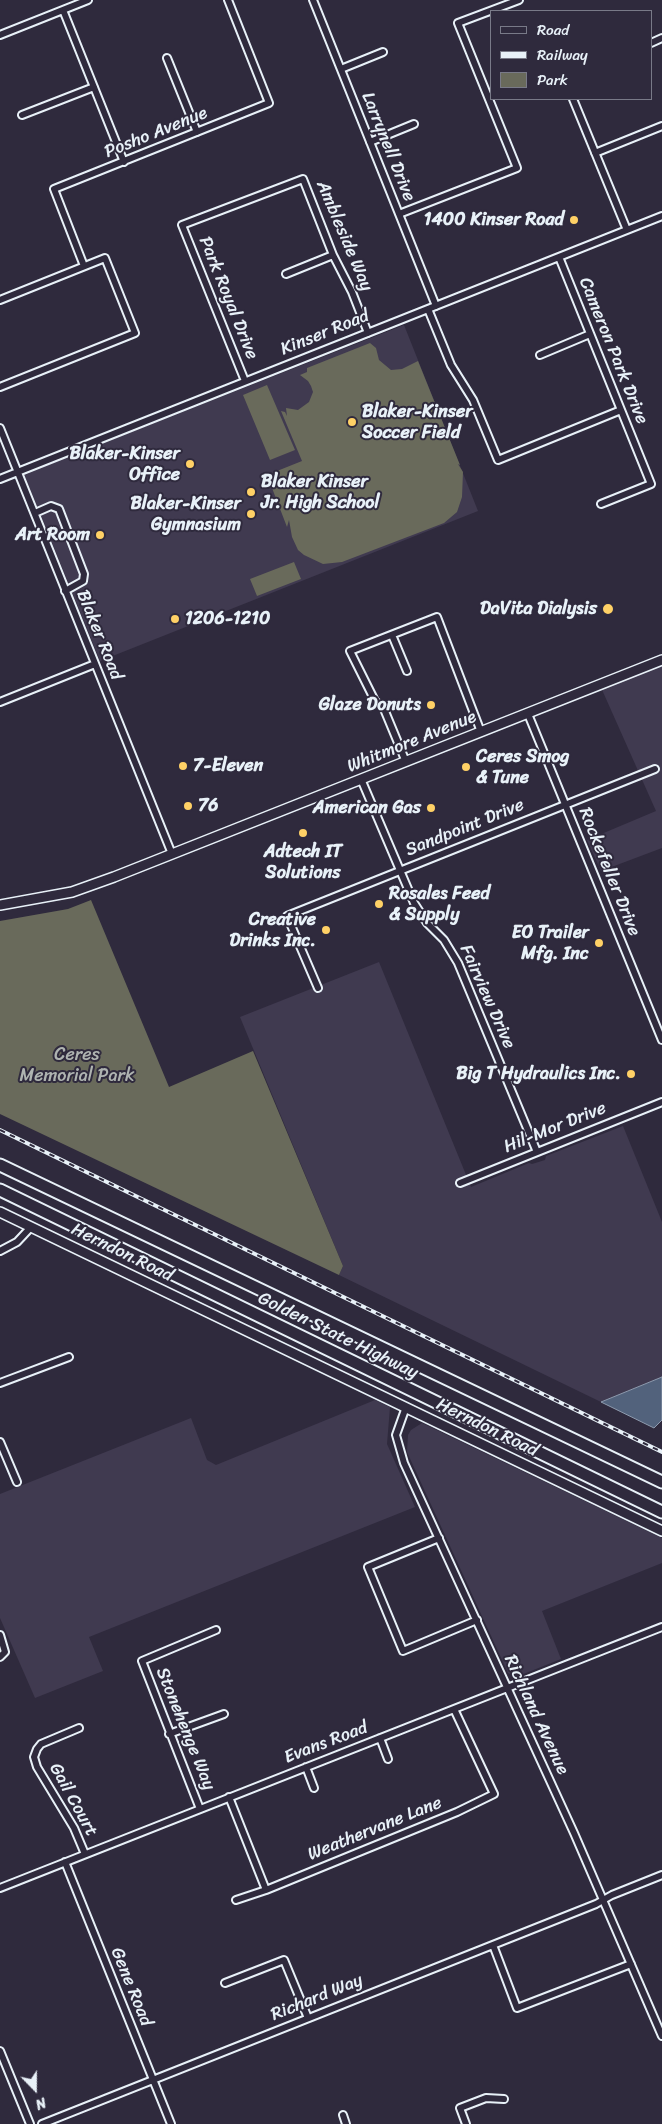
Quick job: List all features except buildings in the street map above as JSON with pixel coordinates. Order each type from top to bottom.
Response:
[{"type":"highway","name":"Golden State Highway","points":[[0,1165],[662,1482]]},
{"type":"highway","name":"Golden State Highway","points":[[0,1190],[662,1512]]},
{"type":"street","points":[[0,35],[88,0]]},
{"type":"street","name":"Posho Avenue","points":[[84,266],[54,189],[269,104],[228,0]]},
{"type":"street","name":"Larrynell Drive","points":[[313,0],[436,306]]},
{"type":"street","points":[[491,10],[519,0]]},
{"type":"street","points":[[63,10],[124,162]]},
{"type":"street","points":[[399,214],[517,168],[458,22],[490,10]]},
{"type":"street","points":[[341,69],[383,52]]},
{"type":"street","points":[[167,58],[197,132]]},
{"type":"street","points":[[22,115],[94,87]]},
{"type":"street","points":[[573,100],[626,230]]},
{"type":"street","points":[[370,142],[414,124]]},
{"type":"street","points":[[595,153],[662,126]]},
{"type":"street","name":"Park Royal Drive","points":[[246,381],[182,225],[303,179]]},
{"type":"street","name":"Ambleside Way","points":[[303,179],[333,256],[352,292],[368,333]]},
{"type":"street","name":"Kinser Road","points":[[0,479],[662,216]]},
{"type":"street","points":[[286,274],[333,256]]},
{"type":"street","name":"Cameron Park Drive","points":[[559,257],[651,484],[601,504]]},
{"type":"street","points":[[0,300],[105,258],[135,333],[0,387]]},
{"type":"street","points":[[428,309],[451,365],[473,400],[498,460],[621,410]]},
{"type":"street","points":[[540,355],[590,334]]},
{"type":"street","name":"Blaker Road","points":[[0,428],[172,854]]},
{"type":"street","points":[[35,513],[51,506],[59,509],[84,574],[83,581],[65,591]]},
{"type":"street","points":[[406,762],[384,709],[375,702],[350,651],[437,617],[481,732]]},
{"type":"street","points":[[392,634],[406,670]]},
{"type":"street","name":"Whitmore Avenue","points":[[0,905],[72,892],[662,660]]},
{"type":"street","points":[[0,702],[95,664]]},
{"type":"street","name":"Rockefeller Drive","points":[[528,714],[662,1040]]},
{"type":"street","name":"Sandpoint Drive","points":[[318,988],[287,916],[654,769]]},
{"type":"street","name":"Fairview Drive","points":[[361,779],[417,908],[444,940],[458,963],[537,1152]]},
{"type":"street","name":"Hil-Mor Drive","points":[[460,1183],[662,1102]]},
{"type":"street","name":"Herndon Road","points":[[0,1212],[662,1531]]},
{"type":"street","points":[[0,1250],[17,1242],[31,1227]]},
{"type":"street","points":[[0,1383],[69,1357]]},
{"type":"street","name":"Richland Avenue","points":[[406,1407],[397,1429],[398,1446],[604,1900],[662,2036]]},
{"type":"street","points":[[0,1442],[17,1482]]},
{"type":"street","points":[[439,1538],[368,1567],[403,1651],[476,1620]]},
{"type":"street","name":"Evans Road","points":[[0,1888],[662,1627]]},
{"type":"street","name":"Stonehenge Way","points":[[200,1809],[142,1661],[216,1630]]},
{"type":"street","points":[[0,1635],[5,1646],[2,1654]]},
{"type":"street","name":"Weathervane Lane","points":[[236,1900],[266,1890],[457,1812],[494,1794],[454,1709]]},
{"type":"street","points":[[169,1734],[224,1714]]},
{"type":"street","name":"Gail Court","points":[[80,1728],[41,1744],[35,1754],[35,1760],[74,1828],[85,1854]]},
{"type":"street","points":[[380,1738],[388,1759]]},
{"type":"street","points":[[306,1767],[314,1788]]},
{"type":"street","points":[[229,1797],[266,1890]]},
{"type":"street","name":"Gene Road","points":[[65,1862],[171,2124]]},
{"type":"street","name":"Richard Way","points":[[42,2124],[493,1945],[662,1875]]},
{"type":"street","points":[[493,1945],[517,2008],[631,1964]]},
{"type":"street","points":[[225,1983],[284,1960],[308,2018]]},
{"type":"street","points":[[0,2051],[30,2124]]},
{"type":"street","points":[[466,2124],[460,2108],[486,2098],[504,2098]]},
{"type":"street","points":[[343,2116],[346,2124]]},
{"type":"shaded area","name":"Blaker Kinser Jr. High School","points":[[404,325],[478,511],[100,661],[24,474]]},
{"type":"shaded area","points":[[662,658],[662,848],[601,871],[587,840],[656,811],[599,683]]},
{"type":"shaded area","points":[[379,962],[471,1187],[529,1163],[532,1164],[545,1160],[546,1156],[623,1126],[662,1222],[662,1377],[601,1402],[339,1275],[343,1266],[240,1017]]},
{"type":"shaded area","points":[[375,1400],[390,1407],[387,1444],[415,1507],[89,1637],[103,1671],[35,1698],[0,1618],[0,1494],[191,1418],[207,1460],[216,1465]]},
{"type":"shaded area","points":[[422,1423],[662,1538],[662,1563],[542,1611],[561,1659],[516,1677],[508,1673],[407,1452],[408,1435],[411,1430]]},
{"type":"green space","points":[[370,343],[376,348],[379,360],[391,370],[402,369],[418,361],[460,465],[458,464],[463,472],[462,497],[457,512],[444,523],[342,562],[323,564],[298,550],[292,537],[289,520],[287,527],[267,475],[302,461],[281,411],[285,412],[287,416],[286,408],[298,410],[309,402],[313,392],[311,386],[300,375],[307,372],[307,368]]},
{"type":"green space","points":[[267,385],[295,450],[270,460],[243,395]]},
{"type":"green space","points":[[294,562],[301,579],[257,596],[250,579]]},
{"type":"green space","name":"Ceres Memorial Park","points":[[91,900],[169,1087],[253,1051],[343,1266],[339,1275],[0,1114],[0,921],[68,909]]},
{"type":"water","points":[[662,1377],[662,1420],[654,1428],[601,1402]]},
{"type":"railway","points":[[0,1130],[662,1452]]},
{"type":"place","name":"1400 Kinser Road","points":[[574,220]]},
{"type":"place","name":"Blaker-Kinser Soccer Field","points":[[352,422]]},
{"type":"place","name":"Blaker-Kinser Office","points":[[190,464]]},
{"type":"place","name":"Blaker Kinser Jr. High School","points":[[251,492]]},
{"type":"place","name":"Blaker-Kinser Gymnasium","points":[[251,514]]},
{"type":"place","name":"Art Room","points":[[100,535]]},
{"type":"place","name":"DaVita Dialysis","points":[[608,609]]},
{"type":"place","name":"1206-1210","points":[[175,619]]},
{"type":"place","name":"Glaze Donuts","points":[[431,705]]},
{"type":"place","name":"7-Eleven","points":[[183,766]]},
{"type":"place","name":"Ceres Smog & Tune","points":[[466,767]]},
{"type":"place","name":"76","points":[[188,806]]},
{"type":"place","name":"American Gas","points":[[431,808]]},
{"type":"place","name":"Adtech IT Solutions","points":[[303,833]]},
{"type":"place","name":"Rosales Feed & Supply","points":[[379,904]]},
{"type":"place","name":"Creative Drinks Inc.","points":[[326,930]]},
{"type":"place","name":"EO Trailer Mfg. Inc","points":[[599,943]]},
{"type":"place","name":"Big T Hydraulics Inc.","points":[[631,1074]]}]
